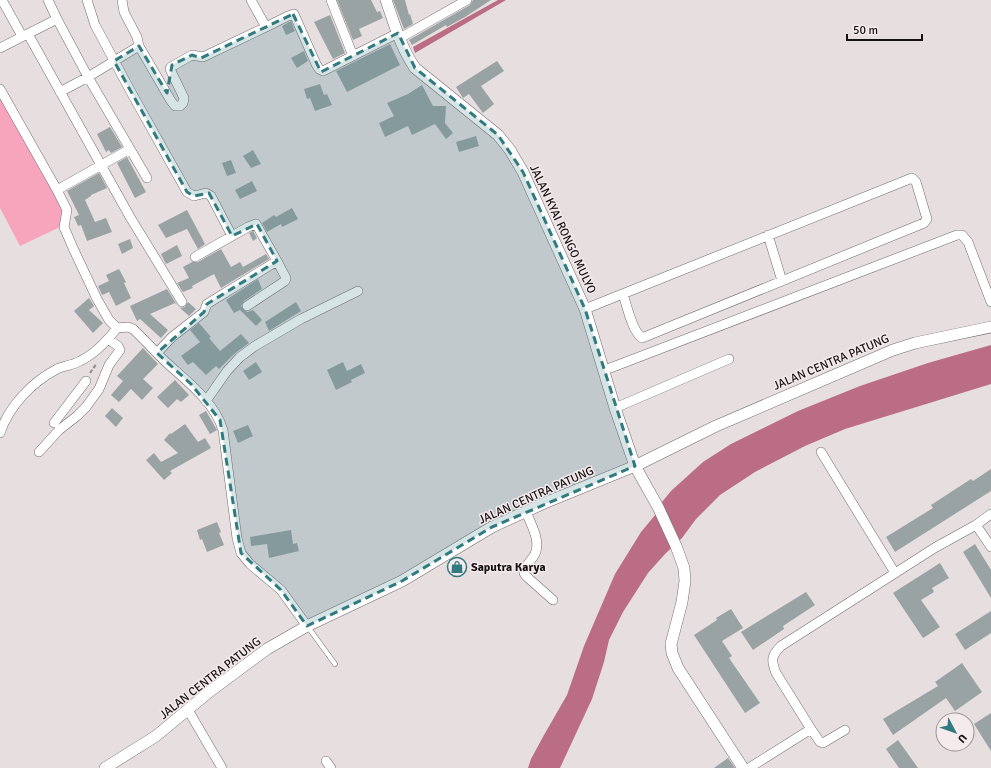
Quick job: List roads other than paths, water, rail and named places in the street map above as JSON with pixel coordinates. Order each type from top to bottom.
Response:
[{"type":"street","points":[[1,0],[25,35],[60,92],[103,165],[130,217],[182,302]]},
{"type":"street","points":[[48,0],[88,77],[146,178]]},
{"type":"street","points":[[87,0],[95,25],[188,192],[194,196],[206,193],[211,196],[232,236]]},
{"type":"street","points":[[122,0],[124,12],[138,37],[139,46],[175,106],[180,106],[184,103],[184,98],[170,69],[172,65],[192,54],[203,57],[288,16],[294,14],[316,64],[319,69],[323,71],[399,36],[467,0]]},
{"type":"street","points":[[251,0],[266,27]]},
{"type":"street","points":[[332,0],[353,56]]},
{"type":"street","name":"JALAN KYAI RONGO MULYO","points":[[386,0],[399,36],[410,61],[415,68],[498,135],[524,172],[585,309],[605,370],[615,408],[635,466],[658,507],[676,546],[684,568],[685,581],[682,602],[671,644],[672,653],[678,668],[743,768]]},
{"type":"street","points":[[0,48],[57,19]]},
{"type":"street","points":[[60,92],[139,46]]},
{"type":"street","points":[[0,89],[67,210],[64,228],[97,300],[109,320],[117,328]]},
{"type":"street","points":[[57,190],[130,149]]},
{"type":"street","points":[[585,309],[912,178],[916,182],[927,219],[924,223],[642,338],[638,335],[635,329],[623,294]]},
{"type":"street","points":[[195,257],[256,224],[286,278],[285,281],[247,306]]},
{"type":"street","points":[[768,235],[782,281]]},
{"type":"street","points":[[605,370],[957,235],[962,235],[968,242],[991,302]]},
{"type":"street","points":[[157,353],[172,337],[204,312],[207,304],[277,261]]},
{"type":"street","points":[[206,400],[227,371],[240,357],[255,346],[298,321],[358,291]]},
{"type":"street","points":[[0,433],[7,414],[40,380],[59,368],[80,362],[97,350],[117,328],[128,327],[133,329],[206,400],[220,420],[237,538],[241,553],[250,564],[281,590],[307,626]]},
{"type":"street","name":"JALAN CENTRA PATUNG","points":[[105,768],[156,736],[209,692],[267,649],[307,626],[402,581],[492,527],[635,466],[716,426],[893,350],[915,343],[991,327]]},
{"type":"street","points":[[39,452],[59,430],[77,416],[99,389],[109,365],[120,350],[118,346],[108,339]]},
{"type":"street","points":[[615,408],[729,359]]},
{"type":"street","points":[[54,423],[86,381]]},
{"type":"street","points":[[821,452],[895,573]]},
{"type":"street","points":[[526,512],[537,541],[537,550],[524,573],[553,600]]},
{"type":"street","points":[[845,730],[823,743],[820,742],[776,673],[773,666],[772,657],[781,646],[936,547],[991,514]]},
{"type":"street","points":[[976,524],[991,547]]},
{"type":"street","points":[[188,710],[222,768]]},
{"type":"street","points":[[749,768],[811,729]]},
{"type":"lane","points":[[307,626],[335,664]]},
{"type":"place","name":"Saputra Karya","points":[[457,567]]}]
